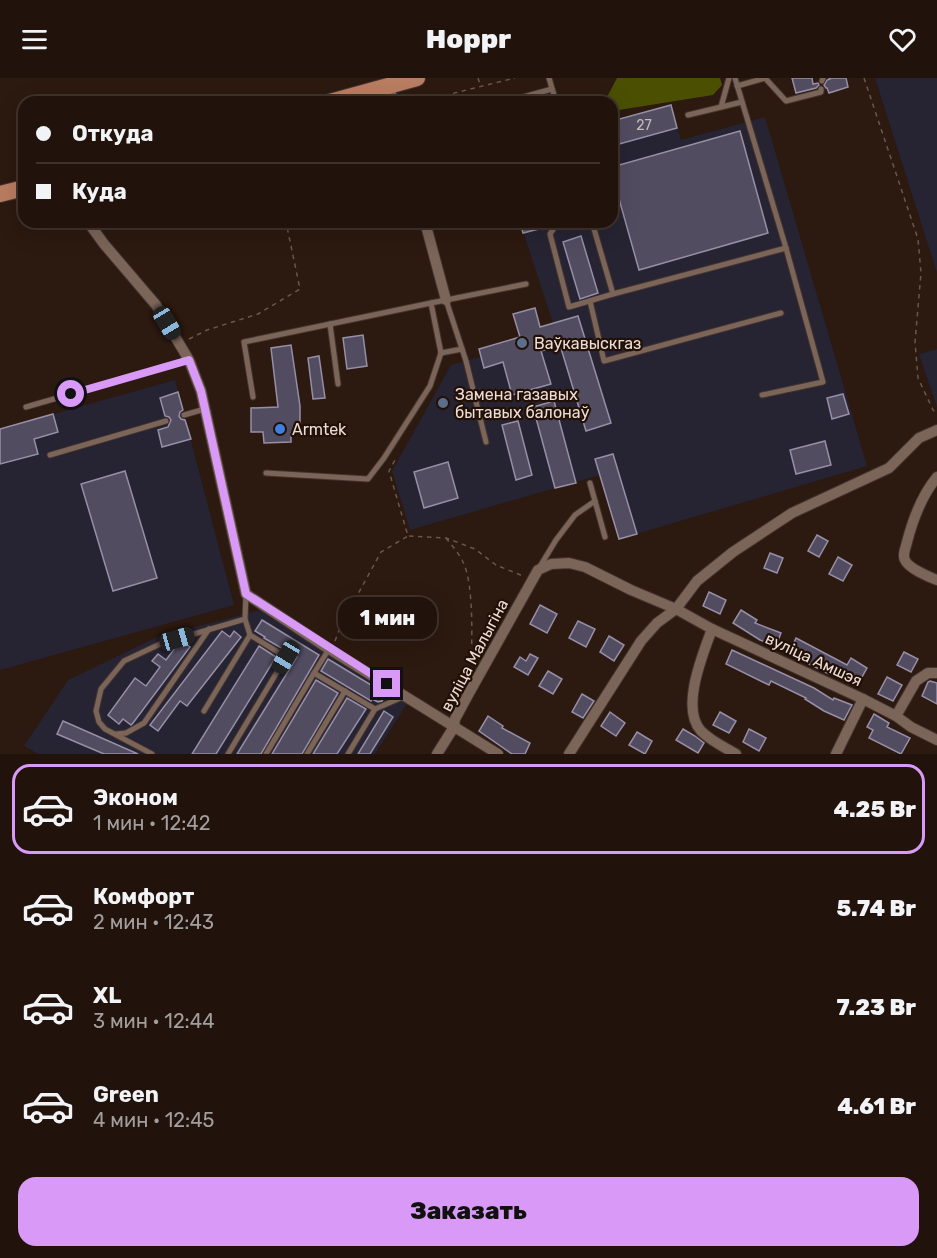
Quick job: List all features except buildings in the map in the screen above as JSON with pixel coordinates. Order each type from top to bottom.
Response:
[{"type":"main road","points":[[376,96],[391,94],[417,78]]},
{"type":"main road","points":[[0,194],[18,190]]},
{"type":"street","points":[[92,228],[156,305],[189,360],[201,391],[246,594],[498,754]]},
{"type":"street","points":[[427,228],[446,300]]},
{"type":"street","points":[[569,754],[641,641],[657,623],[676,609],[697,581],[792,513],[889,468],[919,438],[937,430]]},
{"type":"street","points":[[937,477],[922,500],[912,523],[904,555],[909,565],[937,580]]},
{"type":"street","name":"вуліца Амшэя","points":[[536,574],[551,564],[569,563],[585,567],[863,699],[937,740]]},
{"type":"street","name":"вуліца Малыгіна","points":[[437,754],[454,727],[455,719],[536,574]]},
{"type":"street","points":[[712,629],[698,671],[692,699],[693,717],[700,729],[716,743],[736,754]]},
{"type":"street","points":[[896,716],[916,681],[928,673],[937,673]]},
{"type":"street","points":[[836,754],[863,699]]},
{"type":"lane","points":[[549,78],[554,96]]},
{"type":"lane","points":[[721,108],[729,78]]},
{"type":"lane","points":[[735,78],[823,382],[762,395]]},
{"type":"lane","points":[[737,86],[765,78],[786,101],[820,92],[821,89]]},
{"type":"lane","points":[[527,96],[552,89]]},
{"type":"lane","points":[[688,115],[742,102]]},
{"type":"lane","points":[[554,228],[550,234],[568,307],[786,248]]},
{"type":"lane","points":[[594,228],[613,294]]},
{"type":"lane","points":[[253,397],[244,342],[526,284]]},
{"type":"lane","points":[[446,300],[462,349],[486,442]]},
{"type":"lane","points":[[590,301],[604,361],[780,314]]},
{"type":"lane","points":[[266,473],[368,479],[430,387],[441,353],[431,303]]},
{"type":"lane","points":[[330,324],[338,384]]},
{"type":"lane","points":[[441,353],[462,349]]},
{"type":"lane","points":[[26,407],[189,360]]},
{"type":"lane","points":[[184,415],[205,409]]},
{"type":"lane","points":[[50,455],[166,421]]},
{"type":"lane","points":[[590,483],[605,537]]},
{"type":"lane","points":[[536,574],[556,540],[575,515],[595,501]]},
{"type":"lane","points":[[228,754],[286,657],[250,635],[245,619],[246,594]]},
{"type":"lane","points":[[152,754],[105,729],[99,722],[96,711],[100,689],[124,661],[160,644],[245,619]]},
{"type":"lane","points":[[114,734],[126,733],[144,723],[209,629]]},
{"type":"lane","points":[[204,711],[250,635]]},
{"type":"lane","points":[[266,754],[331,646]]},
{"type":"lane","points":[[314,673],[375,709]]},
{"type":"lane","points":[[307,754],[345,691]]},
{"type":"lane","points":[[348,754],[375,709],[405,696]]},
{"type":"path","points":[[478,78],[480,86]]},
{"type":"path","points":[[441,96],[515,78]]},
{"type":"path","points":[[864,78],[918,239],[921,273],[915,342],[918,378],[937,414]]},
{"type":"path","points":[[187,340],[207,330],[258,314],[300,289],[287,228]]},
{"type":"path","points":[[390,448],[395,460],[389,471],[408,536]]},
{"type":"path","points":[[331,646],[381,552],[408,536],[446,538],[475,549],[496,565],[519,575],[536,574]]},
{"type":"path","points":[[446,538],[463,561],[468,575],[471,668]]},
{"type":"shaded area","points":[[617,78],[720,78],[722,85],[713,95],[619,110],[618,96],[608,96]]},
{"type":"shaded area","points":[[875,78],[937,78],[937,273]]},
{"type":"shaded area","points":[[671,105],[681,140],[765,117],[867,466],[619,539],[600,475],[410,530],[392,471],[451,365],[481,357],[485,367],[547,349],[553,323],[522,228],[618,228],[618,119]]},
{"type":"shaded area","points":[[937,349],[937,407],[919,354]]},
{"type":"shaded area","points":[[175,380],[234,605],[0,670],[0,429]]},
{"type":"shaded area","points":[[260,610],[408,702],[375,754],[38,754],[24,746],[68,680],[157,637]]},
{"type":"place","name":"Ваўкавыскгаз","points":[[522,343]]},
{"type":"place","name":"Замена газавых бытавых балонаў","points":[[443,403]]},
{"type":"place","name":"Armtek","points":[[280,429]]},
{"type":"route","points":[[71,394],[189,360],[201,391],[246,594],[387,684]]}]
